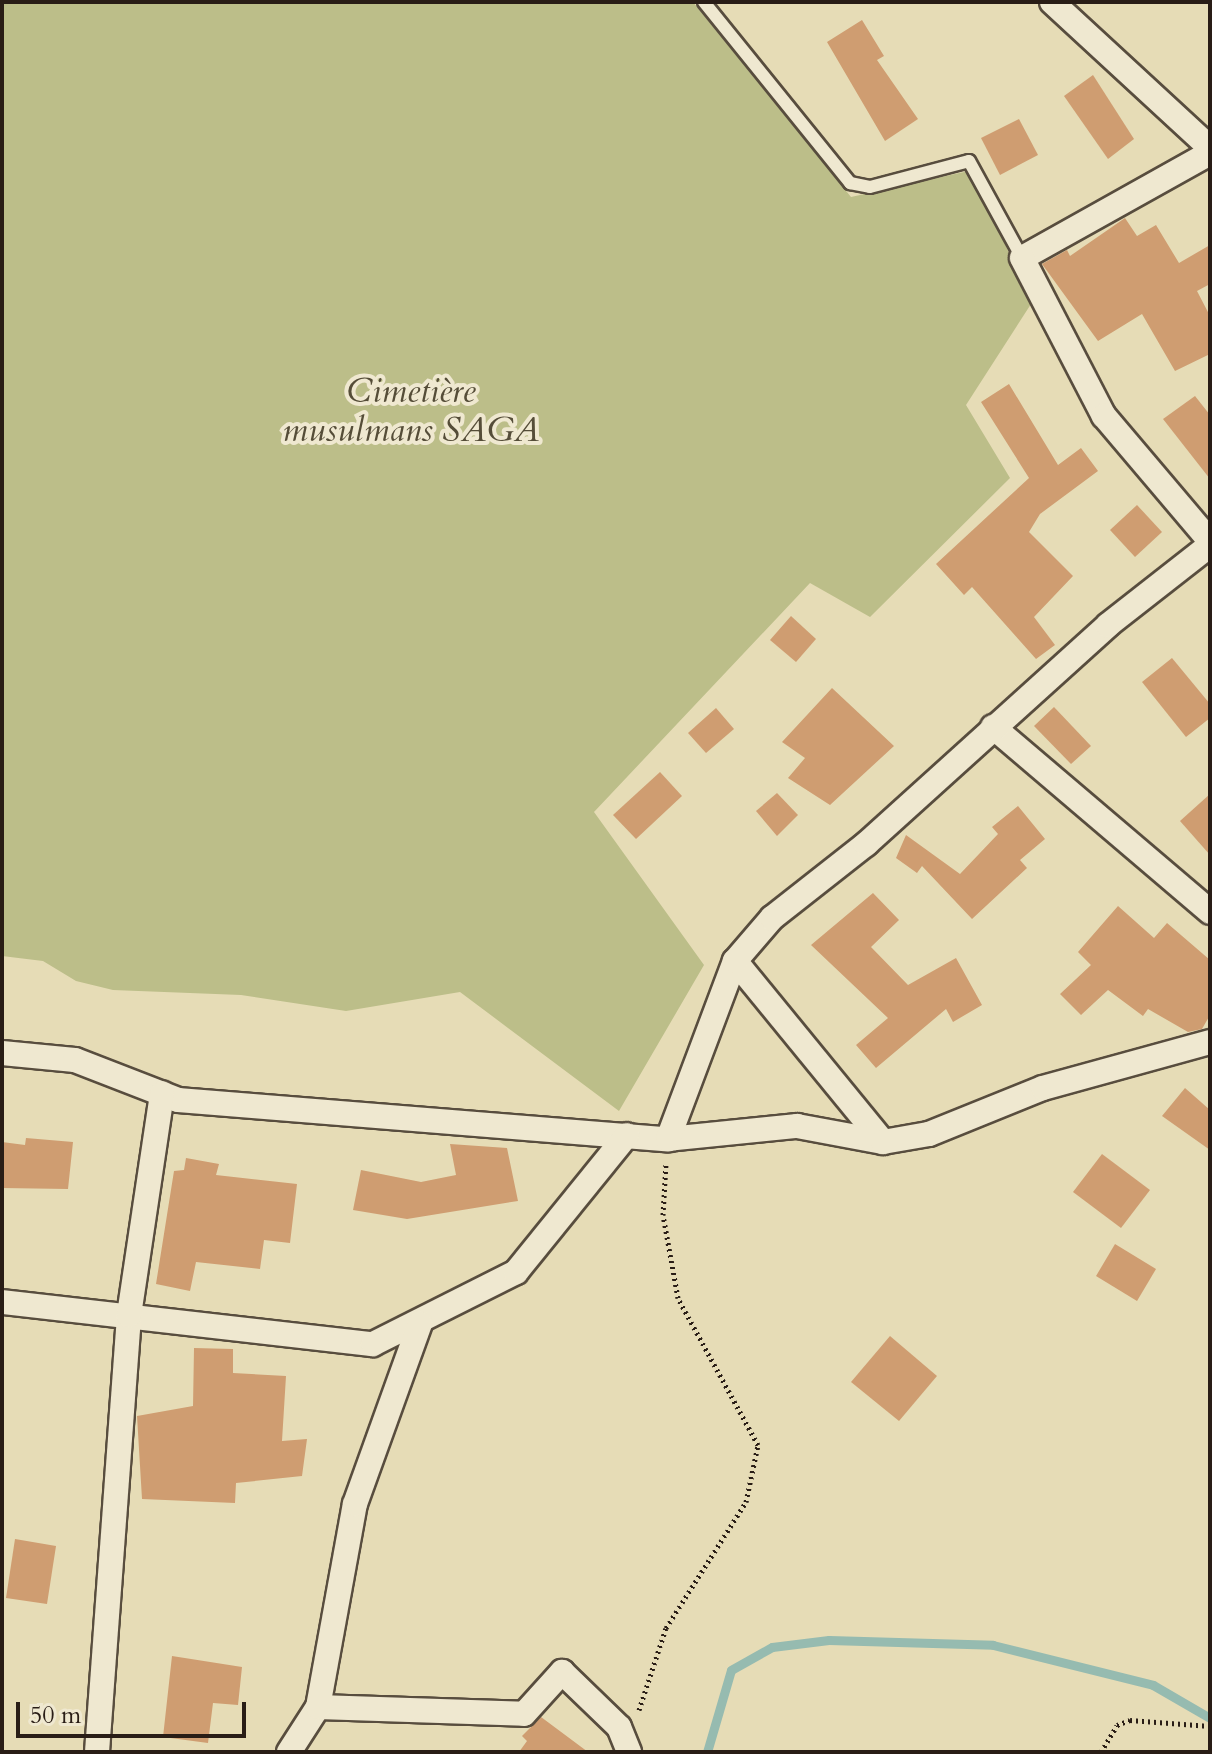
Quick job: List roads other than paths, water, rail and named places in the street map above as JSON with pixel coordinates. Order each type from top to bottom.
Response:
[{"type":"street","points":[[668,1139],[735,961],[772,918],[1210,543],[1104,416],[1022,258],[1210,151],[1052,2]]},
{"type":"street","points":[[993,727],[1210,912]]},
{"type":"street","points":[[735,961],[883,1142]]},
{"type":"street","points":[[2,1053],[75,1060],[162,1093],[668,1139],[797,1126],[883,1142],[929,1134],[1043,1088],[1210,1042]]},
{"type":"street","points":[[97,1752],[129,1315],[162,1093]]},
{"type":"street","points":[[2,1302],[373,1344],[516,1272],[627,1135]]},
{"type":"street","points":[[289,1752],[318,1707],[355,1504],[420,1323]]},
{"type":"street","points":[[318,1707],[524,1714],[562,1672],[588,1691],[628,1748]]},
{"type":"lane","points":[[704,2],[850,183],[870,187],[969,161],[1022,258]]},
{"type":"waterway","points":[[707,1752],[731,1670],[772,1647],[829,1640],[993,1645],[1153,1685],[1210,1718]]},
{"type":"park label","name":"Cimetière musulmans SAGA","points":[[411,410]]}]
